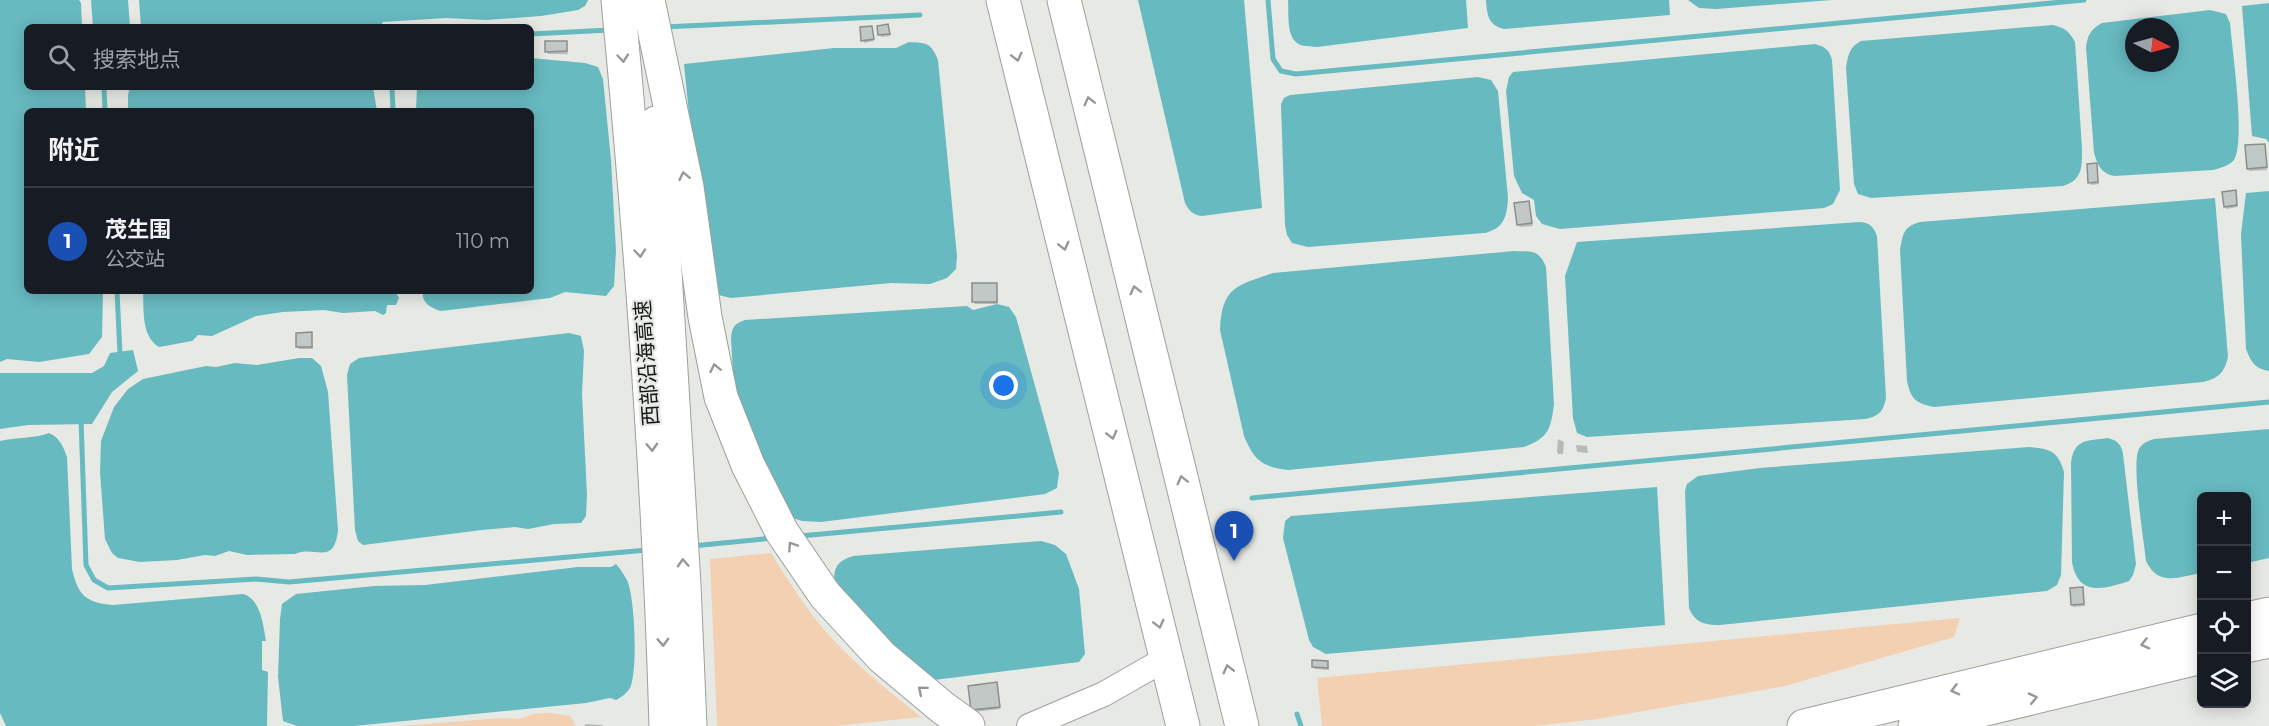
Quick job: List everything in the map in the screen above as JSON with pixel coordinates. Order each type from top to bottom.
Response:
[{"type":"highway","name":"西部沿海高速","points":[[618,0],[645,317],[666,726]]},
{"type":"highway","points":[[1003,0],[1183,726]]},
{"type":"highway","points":[[1064,0],[1242,726]]},
{"type":"highway","name":"西部沿海高速","points":[[649,2],[690,726]]},
{"type":"highway","points":[[649,2],[687,187],[705,317],[721,397],[748,465],[782,532],[825,595],[882,657],[968,726]]},
{"type":"highway","points":[[2251,618],[2269,614]]},
{"type":"highway","points":[[1804,726],[2197,631]]},
{"type":"highway","points":[[2251,645],[2269,641]]},
{"type":"highway","points":[[1915,726],[2197,658]]},
{"type":"street","points":[[1029,726],[1104,694],[1167,658]]},
{"type":"shaded area","points":[[771,553],[827,633],[861,667],[921,717],[835,726],[717,726],[710,559]]},
{"type":"shaded area","points":[[1960,618],[1954,637],[1785,686],[1598,719],[1534,726],[1322,726],[1317,678]]},
{"type":"shaded area","points":[[551,713],[570,716],[576,726],[401,726],[501,718],[520,719],[533,714]]},
{"type":"water","points":[[0,0],[79,0],[82,24],[24,24],[24,90],[85,90],[86,108],[24,108],[24,294],[103,294],[102,337],[89,354],[39,362],[7,359],[0,362]]},
{"type":"water","points":[[91,0],[128,0],[130,24],[93,24]]},
{"type":"water","points":[[139,0],[588,0],[585,6],[578,10],[541,16],[486,20],[446,18],[383,22],[382,24],[141,24]]},
{"type":"water","points":[[1138,0],[1244,0],[1262,208],[1202,216],[1194,214],[1185,203]]},
{"type":"water","points":[[1288,0],[1466,0],[1468,28],[1317,47],[1304,46],[1297,43],[1291,35]]},
{"type":"water","points":[[1486,0],[1669,0],[1670,15],[1504,29],[1489,19]]},
{"type":"water","points":[[1688,0],[1832,0],[1716,9],[1699,8]]},
{"type":"water","points":[[2269,3],[2269,143],[2266,139],[2252,136],[2242,6]]},
{"type":"water","points":[[2210,10],[2226,14],[2230,23],[2239,116],[2239,135],[2234,160],[2224,167],[2213,170],[2114,176],[2103,171],[2094,153],[2086,47],[2090,33],[2102,23],[2125,20],[2125,72],[2179,72],[2179,18],[2144,18]]},
{"type":"water","points":[[2053,25],[2061,27],[2071,35],[2075,42],[2082,155],[2080,172],[2074,180],[2063,186],[1871,198],[1858,194],[1854,184],[1846,68],[1848,56],[1854,46],[1861,41]]},
{"type":"water","points":[[909,42],[927,45],[933,50],[938,60],[957,256],[956,269],[947,278],[930,284],[891,283],[731,298],[710,293],[703,253],[684,64],[834,48],[896,48]]},
{"type":"water","points":[[1815,44],[1826,49],[1832,60],[1840,190],[1833,204],[1824,208],[1560,229],[1542,224],[1536,216],[1534,200],[1522,193],[1514,176],[1506,91],[1509,77],[1513,72]]},
{"type":"water","points":[[534,58],[585,63],[598,67],[603,79],[611,160],[616,251],[614,286],[606,296],[565,292],[550,298],[441,311],[430,307],[425,302],[423,294],[534,294],[534,108],[416,108],[417,90],[534,90]]},
{"type":"water","points":[[1478,77],[1491,80],[1498,91],[1508,198],[1507,210],[1500,225],[1484,233],[1308,247],[1292,243],[1285,225],[1281,104],[1284,98],[1290,95]]},
{"type":"water","points":[[129,90],[374,90],[376,108],[128,108]]},
{"type":"water","points":[[2269,191],[2269,371],[2260,369],[2254,364],[2246,349],[2241,234],[2246,193]]},
{"type":"water","points":[[2215,198],[2228,357],[2223,371],[2217,377],[2203,382],[1934,407],[1918,402],[1912,396],[1907,381],[1900,250],[1903,235],[1910,226],[1920,222]]},
{"type":"water","points":[[1860,222],[1871,226],[1877,236],[1886,398],[1882,410],[1877,415],[1865,419],[1587,437],[1577,433],[1573,418],[1565,276],[1577,242]]},
{"type":"water","points":[[1514,251],[1537,254],[1546,267],[1554,404],[1550,426],[1539,440],[1524,447],[1288,470],[1272,467],[1255,457],[1244,436],[1220,330],[1224,304],[1234,290],[1250,281],[1273,273]]},
{"type":"water","points":[[143,294],[397,294],[399,298],[396,305],[387,305],[386,313],[383,315],[375,311],[283,312],[256,316],[212,336],[198,335],[192,341],[159,347],[149,336],[144,314]]},
{"type":"water","points":[[997,304],[1009,307],[1016,317],[1059,473],[1057,488],[1045,494],[821,522],[802,521],[787,516],[735,407],[731,339],[736,325],[745,320],[967,306],[973,310]]},
{"type":"water","points":[[569,333],[581,336],[584,351],[582,394],[587,495],[586,516],[581,523],[554,524],[528,529],[515,527],[482,530],[363,545],[358,541],[355,530],[347,375],[350,364],[359,358]]},
{"type":"water","points":[[133,350],[138,371],[112,392],[92,424],[28,425],[0,429],[0,373],[92,373],[104,366],[110,353]]},
{"type":"water","points":[[312,358],[321,366],[328,392],[338,530],[332,548],[323,552],[295,554],[247,555],[229,551],[215,556],[140,562],[118,558],[112,553],[105,539],[100,472],[101,441],[114,407],[128,389],[143,379],[206,366],[216,367],[235,363],[257,365]]},
{"type":"water","points":[[2269,429],[2269,558],[2251,562],[2251,492],[2197,492],[2197,574],[2170,578],[2163,577],[2151,569],[2146,561],[2136,470],[2140,447],[2145,442],[2154,439]]},
{"type":"water","points":[[49,433],[61,443],[67,457],[72,569],[81,592],[90,600],[113,605],[243,594],[249,597],[254,601],[260,613],[266,641],[262,641],[262,670],[268,672],[267,726],[6,726],[0,713],[0,441]]},
{"type":"water","points":[[2108,438],[2118,443],[2123,454],[2136,564],[2129,581],[2110,587],[2093,588],[2080,581],[2072,562],[2071,463],[2075,449],[2083,442]]},
{"type":"water","points":[[2029,447],[2052,452],[2059,460],[2064,472],[2061,575],[2057,585],[2047,591],[1720,625],[1697,620],[1689,608],[1685,491],[1687,484],[1698,476],[1760,468]]},
{"type":"water","points":[[1657,487],[1665,625],[1326,654],[1313,647],[1309,640],[1283,538],[1285,521],[1291,516]]},
{"type":"water","points":[[1041,541],[1055,545],[1066,554],[1079,589],[1085,654],[1079,662],[918,682],[834,581],[838,564],[853,556]]},
{"type":"water","points":[[616,564],[630,589],[635,651],[630,688],[616,700],[610,698],[586,703],[354,726],[297,726],[283,721],[278,677],[280,619],[282,604],[296,594],[374,586],[425,585],[578,567],[611,567]]},
{"type":"building","points":[[888,24],[890,34],[878,35],[877,26]]},
{"type":"building","points":[[872,26],[874,39],[861,41],[860,27]]},
{"type":"building","points":[[545,41],[567,41],[567,51],[545,52]]},
{"type":"building","points":[[2265,144],[2267,167],[2247,169],[2245,145]]},
{"type":"building","points":[[2097,163],[2098,182],[2088,183],[2087,164]]},
{"type":"building","points":[[2236,190],[2237,205],[2224,207],[2222,192]]},
{"type":"building","points":[[1529,201],[1532,223],[1517,225],[1514,203]]},
{"type":"building","points":[[972,283],[997,283],[997,302],[972,302]]},
{"type":"building","points":[[312,332],[312,347],[296,347],[296,333]]},
{"type":"building","points":[[2083,587],[2084,604],[2071,605],[2070,588]]},
{"type":"building","points":[[1312,660],[1328,661],[1328,668],[1312,667]]},
{"type":"building","points":[[997,682],[1000,707],[971,710],[968,686]]},
{"type":"waterway","points":[[1268,0],[1273,59],[1281,71],[1296,74],[2084,0]]},
{"type":"waterway","points":[[664,27],[920,15]]},
{"type":"waterway","points":[[534,34],[610,30]]},
{"type":"waterway","points":[[104,90],[105,108]]},
{"type":"waterway","points":[[392,90],[393,108]]},
{"type":"waterway","points":[[117,294],[120,354]]},
{"type":"waterway","points":[[1252,498],[2269,402]]},
{"type":"waterway","points":[[81,419],[86,565],[94,580],[108,588],[256,579],[289,582],[647,550]]},
{"type":"waterway","points":[[800,536],[1061,512]]},
{"type":"waterway","points":[[692,546],[773,538]]},
{"type":"waterway","points":[[1297,714],[1301,726]]},
{"type":"place","name":"茂生围","points":[[1234,561]]}]
